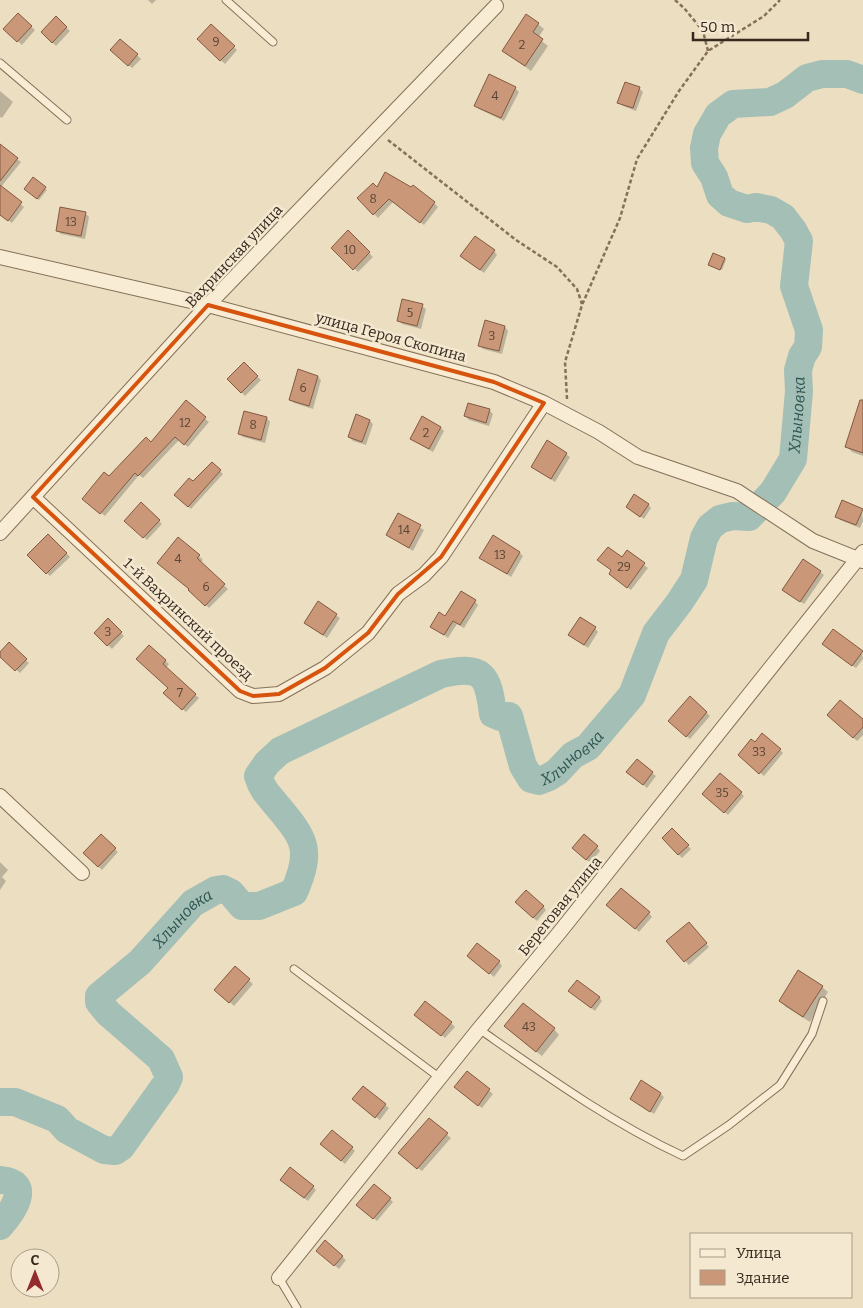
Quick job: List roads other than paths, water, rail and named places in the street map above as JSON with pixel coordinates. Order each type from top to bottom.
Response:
[{"type":"street","name":"Вахринская улица","points":[[0,534],[208,306],[496,6]]},
{"type":"street","name":"улица Героя Скопина","points":[[0,257],[208,306],[494,382],[544,403],[600,432],[638,457],[688,476],[737,491],[813,541],[861,558]]},
{"type":"street","name":"1-й Вахринский проезд","points":[[34,497],[240,691],[253,696],[279,694],[325,668],[368,633],[398,594],[424,575],[441,557],[544,403]]},
{"type":"street","name":"Береговая улица","points":[[278,1278],[861,558]]},
{"type":"street","points":[[0,796],[82,873]]},
{"type":"lane","points":[[226,0],[273,42]]},
{"type":"lane","points":[[0,63],[67,120]]},
{"type":"lane","points":[[294,969],[440,1078]]},
{"type":"lane","points":[[479,1029],[554,1082],[644,1137],[683,1156],[729,1125],[780,1085],[812,1034],[823,1001]]},
{"type":"lane","points":[[278,1278],[297,1308]]},
{"type":"waterway","name":"Хлыновка","points":[[0,1102],[15,1102],[57,1119],[67,1130],[104,1150],[115,1151],[121,1147],[169,1077],[161,1059],[108,1013],[99,1002],[99,996],[140,962],[193,903],[216,890],[223,889],[231,893],[242,906],[259,906],[294,892],[303,864],[304,853],[302,843],[292,824],[264,790],[258,776],[267,763],[280,751],[441,674],[455,671],[475,672],[485,681],[489,690],[493,714],[500,717],[509,716],[523,766],[531,779],[539,781],[557,772],[573,755],[588,747],[632,695],[656,633],[694,580],[704,538],[710,527],[720,519],[733,516],[749,517],[773,492],[793,459],[799,391],[798,370],[802,356],[808,347],[809,330],[794,286],[799,241],[783,217],[771,210],[756,207],[747,209],[729,203],[720,195],[714,177],[705,163],[704,148],[707,134],[718,115],[733,104],[770,102],[785,95],[807,78],[822,74],[847,74],[863,80]]},
{"type":"waterway","name":"Хлыновка","points":[[0,1180],[10,1182],[16,1186],[18,1192],[14,1206],[0,1226]]}]
